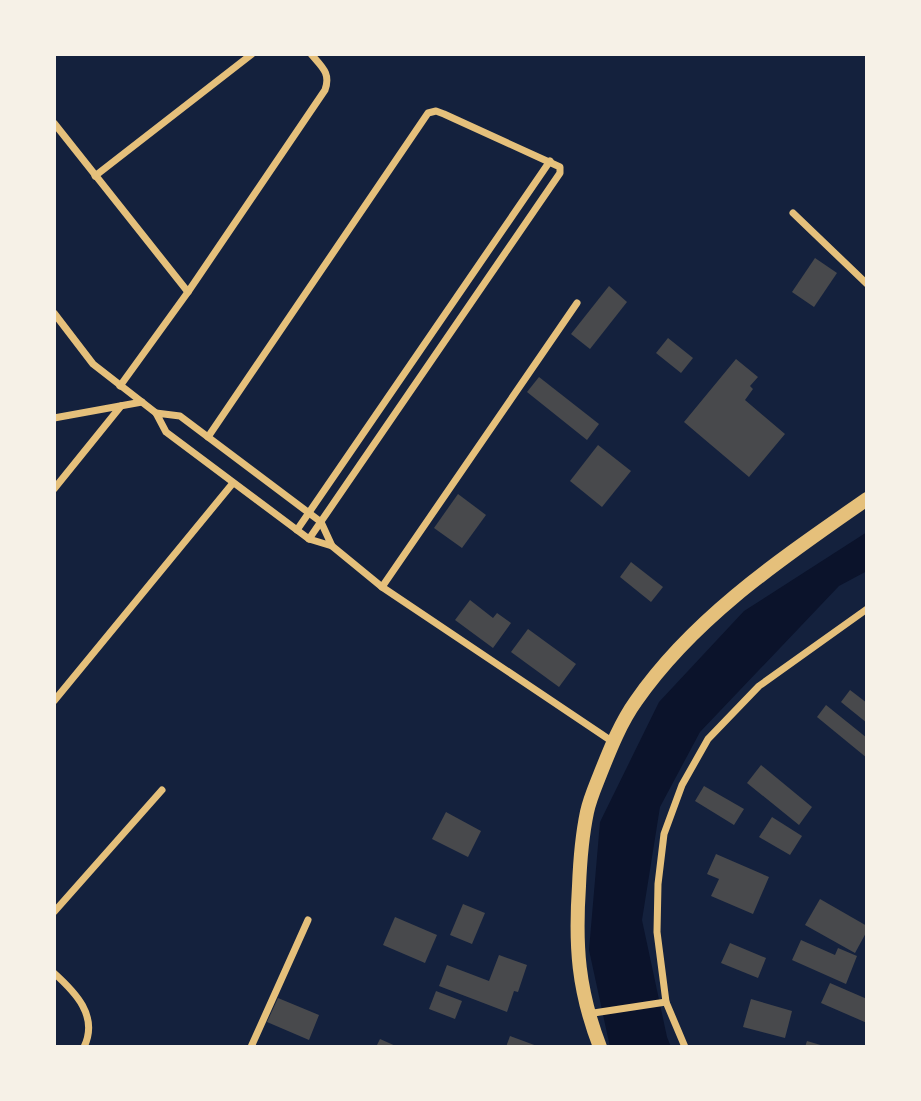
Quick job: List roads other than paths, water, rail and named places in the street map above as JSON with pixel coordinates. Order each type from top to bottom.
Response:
[{"type":"main road","points":[[600,1047],[593,1013],[581,982],[576,934],[580,861],[587,811],[613,742],[636,701],[700,628],[739,592],[867,499]]},
{"type":"street","points":[[95,176],[251,54]]},
{"type":"street","points":[[120,386],[188,292],[324,90],[327,82],[326,71],[311,54]]},
{"type":"street","points":[[208,437],[428,113],[436,111],[444,114],[560,167],[560,173],[309,539]]},
{"type":"street","points":[[54,123],[188,292]]},
{"type":"street","points":[[297,530],[550,161]]},
{"type":"street","points":[[793,213],[867,284]]},
{"type":"street","points":[[382,587],[577,303]]},
{"type":"street","points":[[54,313],[87,357],[156,413],[166,432],[309,539],[332,546],[382,587],[613,742]]},
{"type":"street","points":[[54,418],[142,402]]},
{"type":"street","points":[[54,489],[121,406]]},
{"type":"street","points":[[156,413],[180,416],[321,522],[332,546]]},
{"type":"street","points":[[54,701],[233,483]]},
{"type":"street","points":[[685,1047],[664,1002],[657,932],[658,884],[664,834],[682,785],[708,739],[759,687],[867,609]]},
{"type":"street","points":[[54,912],[162,790]]},
{"type":"street","points":[[251,1047],[308,920]]},
{"type":"street","points":[[54,973],[78,996],[88,1021],[84,1047]]},
{"type":"street","points":[[593,1013],[664,1002]]},
{"type":"water","points":[[867,532],[867,571],[839,586],[700,732],[660,807],[642,920],[671,1047],[610,1047],[589,950],[600,822],[659,702],[744,611]]}]
